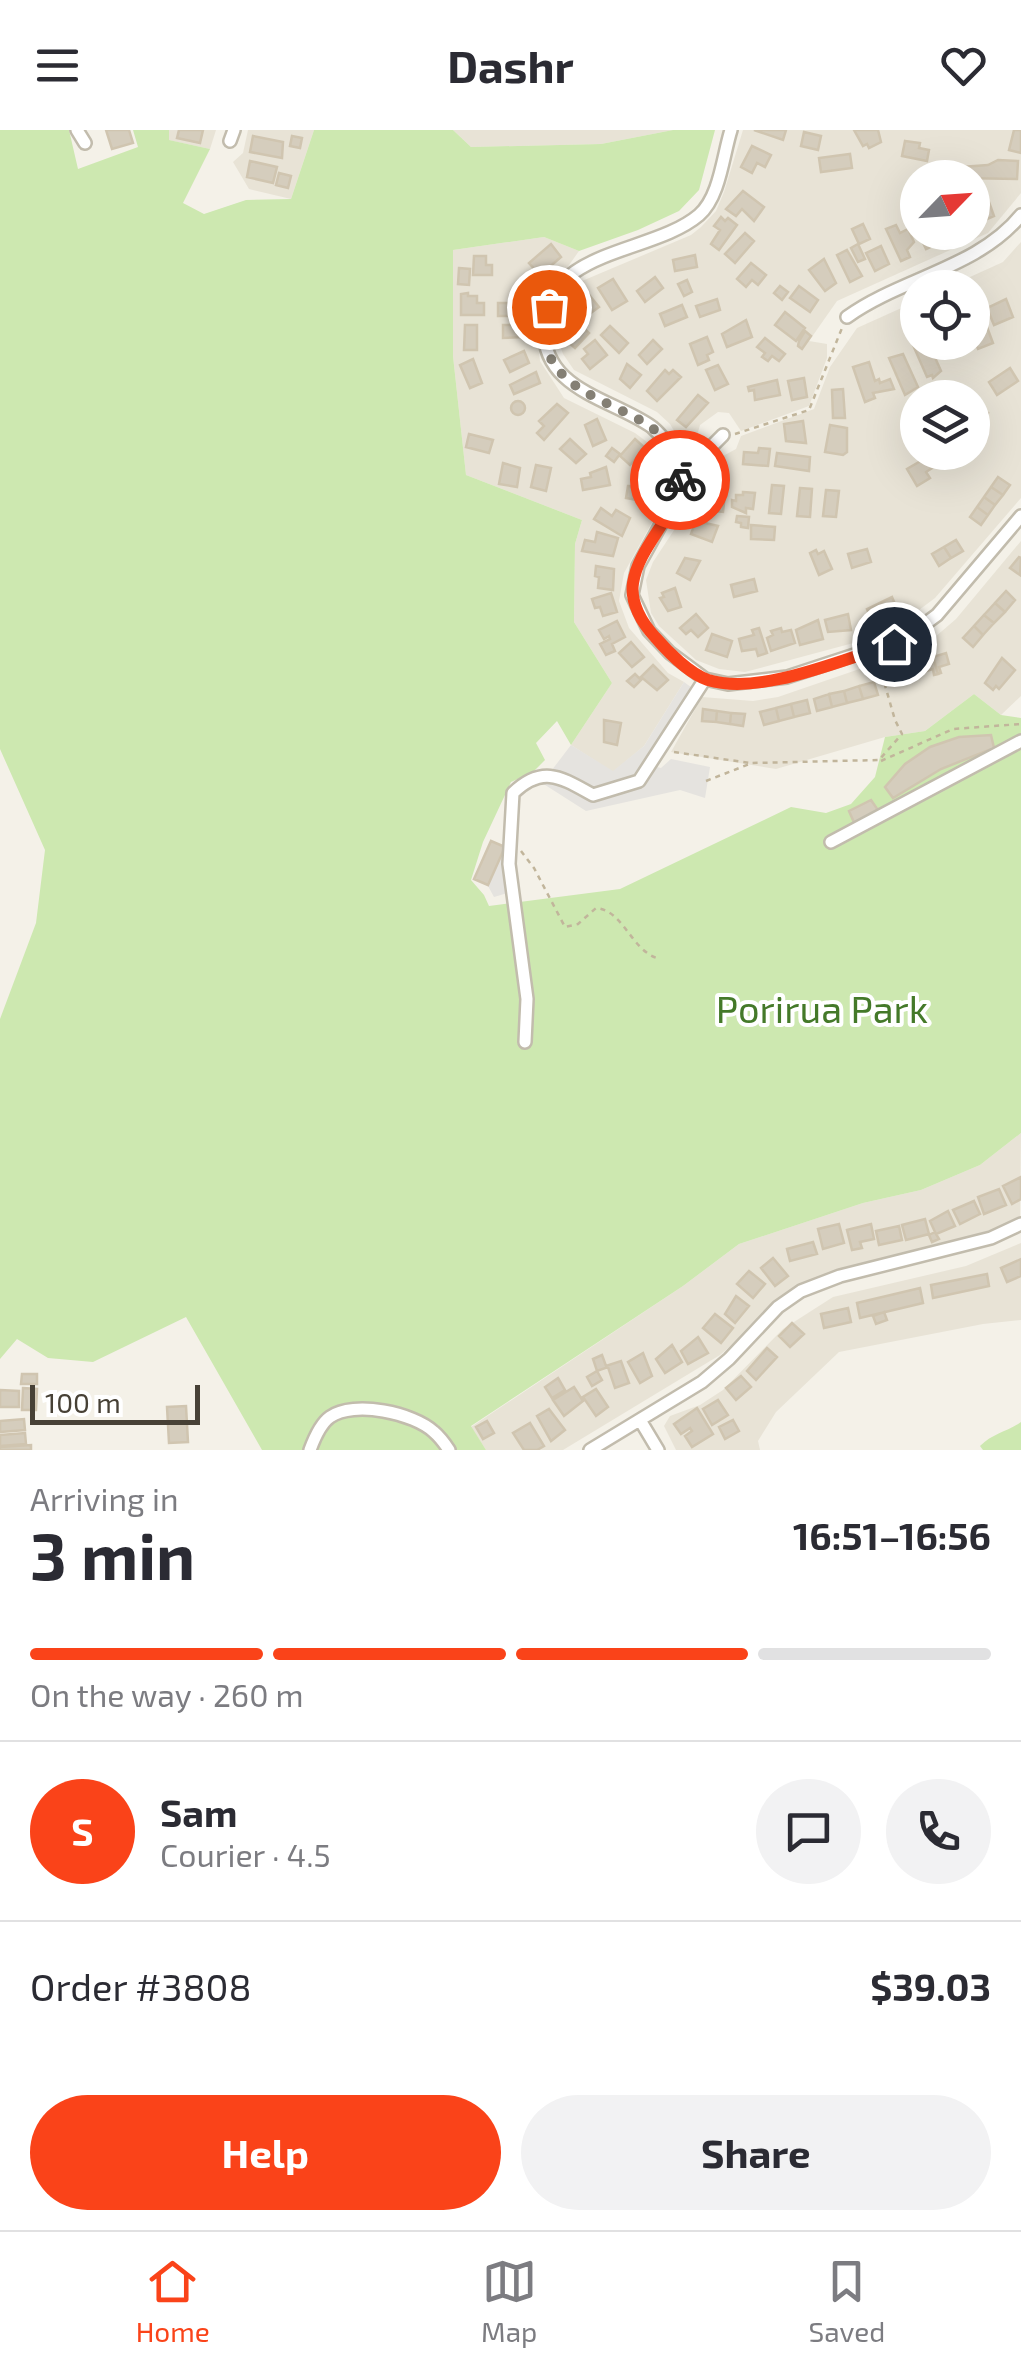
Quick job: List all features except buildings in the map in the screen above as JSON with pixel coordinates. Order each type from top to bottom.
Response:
[{"type":"street","points":[[76,130],[85,142]]},
{"type":"street","points":[[730,130],[713,193],[702,213],[641,245],[589,262],[574,272],[555,292],[544,323],[546,346],[558,372],[595,399],[657,431],[680,463],[676,497],[638,566],[632,596],[649,631],[704,679],[728,684],[786,677],[875,650],[906,638],[937,615],[1021,516]]},
{"type":"street","points":[[847,317],[869,301],[984,248],[1007,232],[1021,215]]},
{"type":"street","points":[[680,463],[702,456],[723,435]]},
{"type":"street","points":[[525,1042],[527,998],[510,892],[513,793],[522,784],[554,774],[593,795],[639,781],[704,679]]},
{"type":"street","points":[[830,842],[1021,741]]},
{"type":"street","points":[[590,1450],[716,1371],[778,1307],[801,1291],[840,1276],[991,1238],[1021,1224]]},
{"type":"street","points":[[310,1450],[331,1416],[366,1409],[410,1417],[434,1431],[449,1450]]},
{"type":"street","points":[[640,1420],[658,1450]]},
{"type":"path","points":[[723,435],[742,434],[809,410],[847,317]]},
{"type":"path","points":[[875,650],[902,734],[880,760]]},
{"type":"path","points":[[659,750],[752,763],[880,760],[953,728],[1021,724]]},
{"type":"path","points":[[706,781],[752,763]]},
{"type":"path","points":[[510,838],[534,868],[565,927],[578,924],[596,908],[604,908],[641,950],[660,959]]},
{"type":"shaded area","points":[[169,130],[216,130],[210,149],[168,140]]},
{"type":"shaded area","points":[[248,130],[314,130],[291,199],[249,189],[233,162],[243,153]]},
{"type":"shaded area","points":[[453,130],[673,130],[601,144],[471,147]]},
{"type":"shaded area","points":[[743,130],[1021,130],[1021,193],[990,231],[990,160],[900,160],[900,250],[950,250],[837,301],[809,341],[827,344],[827,358],[809,406],[741,431],[729,413],[718,412],[700,425],[694,446],[681,443],[657,412],[574,370],[557,337],[558,322],[561,308],[582,281],[691,235],[716,211]]},
{"type":"shaded area","points":[[544,237],[579,251],[545,299],[536,329],[540,361],[564,398],[635,433],[659,451],[667,476],[665,499],[624,573],[619,601],[629,628],[668,673],[684,682],[644,746],[613,772],[571,745],[612,683],[574,622],[575,544],[582,520],[466,475],[453,356],[453,250]]},
{"type":"shaded area","points":[[1021,242],[1021,498],[935,598],[887,634],[745,672],[719,669],[696,660],[659,626],[651,613],[646,580],[653,562],[688,509],[688,491],[695,481],[736,449],[741,436],[814,409],[830,367],[857,328],[900,309],[900,360],[990,360],[990,270],[985,270],[1003,262]]},
{"type":"shaded area","points":[[1021,541],[1021,696],[1001,715],[974,694],[925,731],[885,737],[776,769],[671,752],[702,697],[753,701],[778,697],[909,652],[935,637],[956,619]]},
{"type":"shaded area","points":[[684,682],[699,693],[657,767],[671,759],[710,767],[705,798],[680,790],[586,811],[542,783],[571,745],[613,771],[644,746]]},
{"type":"shaded area","points":[[505,847],[511,892],[494,897],[488,886]]},
{"type":"shaded area","points":[[1021,1133],[1020,1220],[786,1298],[720,1355],[563,1450],[486,1450],[471,1427],[683,1286],[739,1244],[863,1203],[921,1190],[980,1165]]},
{"type":"shaded area","points":[[1021,1243],[1021,1320],[839,1352],[776,1412],[758,1441],[760,1450],[676,1450],[664,1426],[670,1416],[700,1405],[723,1390],[783,1329],[833,1297],[966,1266]]},
{"type":"green space","name":"Porirua Park","points":[[0,130],[69,130],[78,169],[138,147],[133,130],[169,130],[169,140],[210,149],[183,203],[204,214],[246,200],[291,199],[314,130],[453,130],[471,147],[601,144],[673,130],[715,130],[699,190],[679,211],[638,230],[579,251],[544,237],[453,250],[453,356],[466,475],[582,520],[575,544],[574,622],[612,683],[571,745],[557,721],[536,743],[545,760],[533,772],[511,782],[483,842],[471,880],[489,906],[620,889],[791,807],[826,813],[851,804],[875,777],[885,737],[925,731],[974,694],[1001,715],[1021,718],[1021,1133],[980,1165],[921,1190],[863,1203],[739,1244],[683,1286],[471,1426],[486,1450],[262,1450],[186,1317],[93,1362],[48,1358],[17,1339],[0,1359],[0,1019],[36,923],[45,850],[0,749]]},
{"type":"green space","points":[[1021,1422],[1021,1450],[983,1450],[980,1446],[990,1438]]},
{"type":"way so far","points":[[549,307],[545,338],[558,372],[595,399],[657,431],[680,463],[680,480]]},
{"type":"route","points":[[680,480],[670,510],[638,566],[632,596],[649,631],[687,666],[704,679],[728,684],[751,682],[786,677],[894,644]]}]
